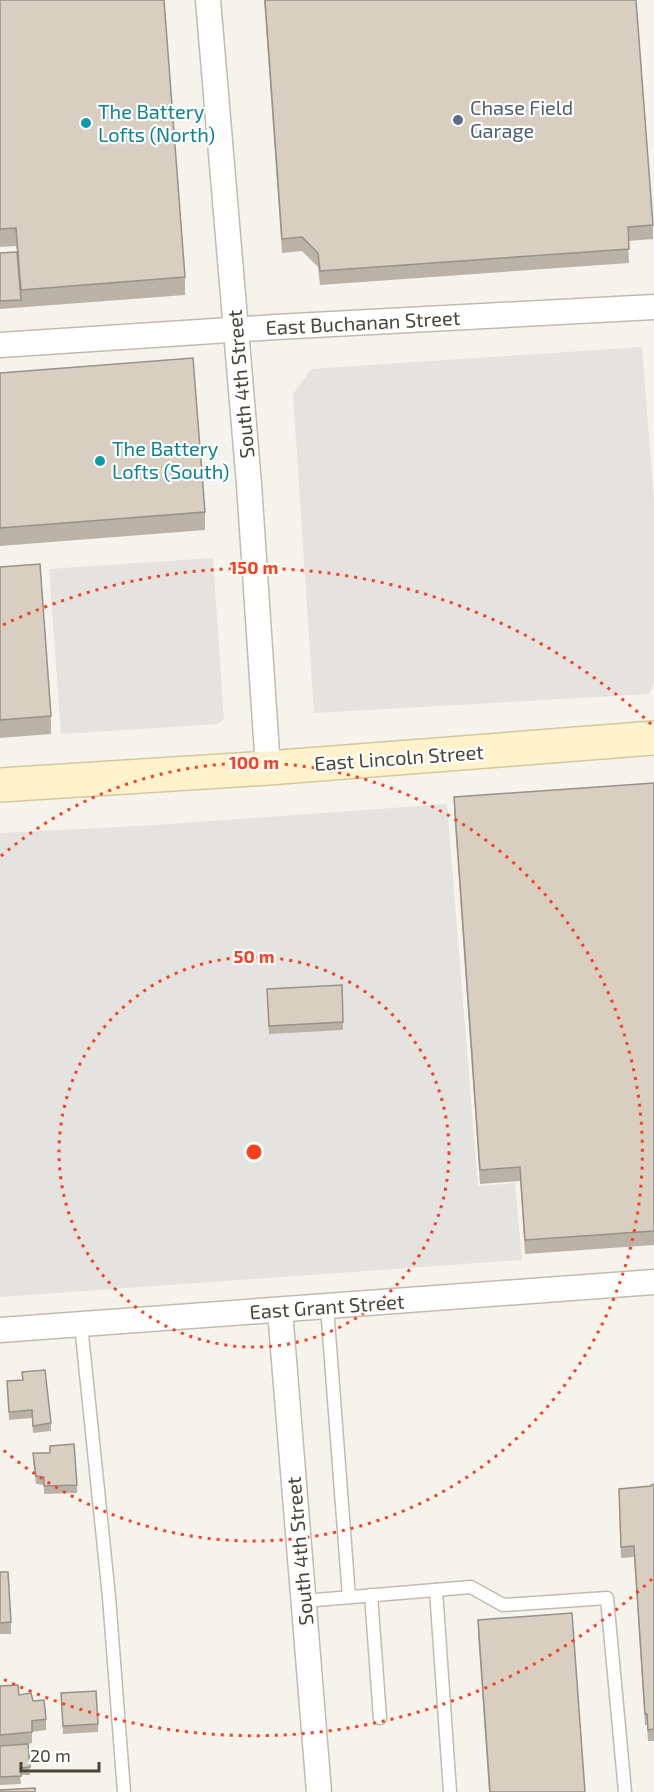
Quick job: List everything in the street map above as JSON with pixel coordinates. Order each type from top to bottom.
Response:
[{"type":"main road","name":"East Lincoln Street","points":[[0,785],[268,768],[654,738]]},
{"type":"street","name":"South 4th Street","points":[[208,0],[250,494],[268,768]]},
{"type":"street","name":"East Buchanan Street","points":[[0,345],[654,307]]},
{"type":"street","name":"East Grant Street","points":[[0,1330],[654,1282]]},
{"type":"street","name":"South 4th Street","points":[[280,1311],[319,1792]]},
{"type":"lane","points":[[327,1307],[349,1597]]},
{"type":"lane","points":[[81,1325],[109,1597],[124,1792]]},
{"type":"lane","points":[[304,1601],[471,1587],[503,1605],[607,1598],[625,1792]]},
{"type":"lane","points":[[435,1590],[450,1792]]},
{"type":"lane","points":[[371,1595],[380,1718]]},
{"type":"shaded area","points":[[642,347],[654,501],[654,682],[649,694],[314,713],[293,394],[311,369]]},
{"type":"shaded area","points":[[213,558],[224,719],[218,724],[61,734],[49,569]]},
{"type":"shaded area","points":[[447,804],[478,1186],[515,1183],[522,1260],[0,1297],[0,833],[157,825]]},
{"type":"building","name":"The Battery Lofts (North)","points":[[0,0],[164,0],[185,277],[21,290],[16,228],[0,229]]},
{"type":"building","name":"Chase Field Garage","points":[[265,0],[636,0],[653,225],[628,227],[629,249],[320,271],[318,253],[302,237],[282,239]]},
{"type":"building","points":[[17,252],[21,300],[0,301],[0,253]]},
{"type":"building","name":"The Battery Lofts (South)","points":[[193,358],[205,512],[0,528],[0,373]]},
{"type":"building","points":[[40,564],[51,716],[0,720],[0,567]]},
{"type":"building","points":[[654,783],[654,1231],[525,1240],[520,1167],[480,1170],[454,797]]},
{"type":"building","points":[[342,985],[343,1022],[269,1026],[267,989]]},
{"type":"building","points":[[45,1370],[51,1423],[33,1426],[32,1410],[9,1412],[7,1381],[23,1380],[22,1372]]},
{"type":"building","points":[[74,1444],[77,1485],[44,1486],[44,1477],[36,1476],[33,1453],[50,1453],[50,1446]]},
{"type":"building","points":[[654,1484],[654,1729],[648,1730],[634,1546],[621,1547],[619,1489]]},
{"type":"building","points":[[0,1572],[8,1572],[11,1622],[0,1623]]},
{"type":"building","points":[[572,1613],[585,1792],[490,1792],[478,1620]]},
{"type":"building","points":[[18,1685],[19,1695],[31,1693],[33,1701],[44,1700],[46,1719],[32,1721],[32,1732],[0,1735],[0,1686]]},
{"type":"building","points":[[96,1691],[98,1724],[63,1726],[61,1693]]},
{"type":"building","points":[[28,1744],[30,1767],[20,1768],[21,1776],[0,1777],[0,1746]]},
{"type":"building","points":[[35,1788],[35,1792],[0,1792],[0,1790]]},
{"type":"place","name":"Chase Field Garage","points":[[458,120]]},
{"type":"place","name":"The Battery Lofts (North)","points":[[86,123]]},
{"type":"place","name":"The Battery Lofts (South)","points":[[100,461]]}]
